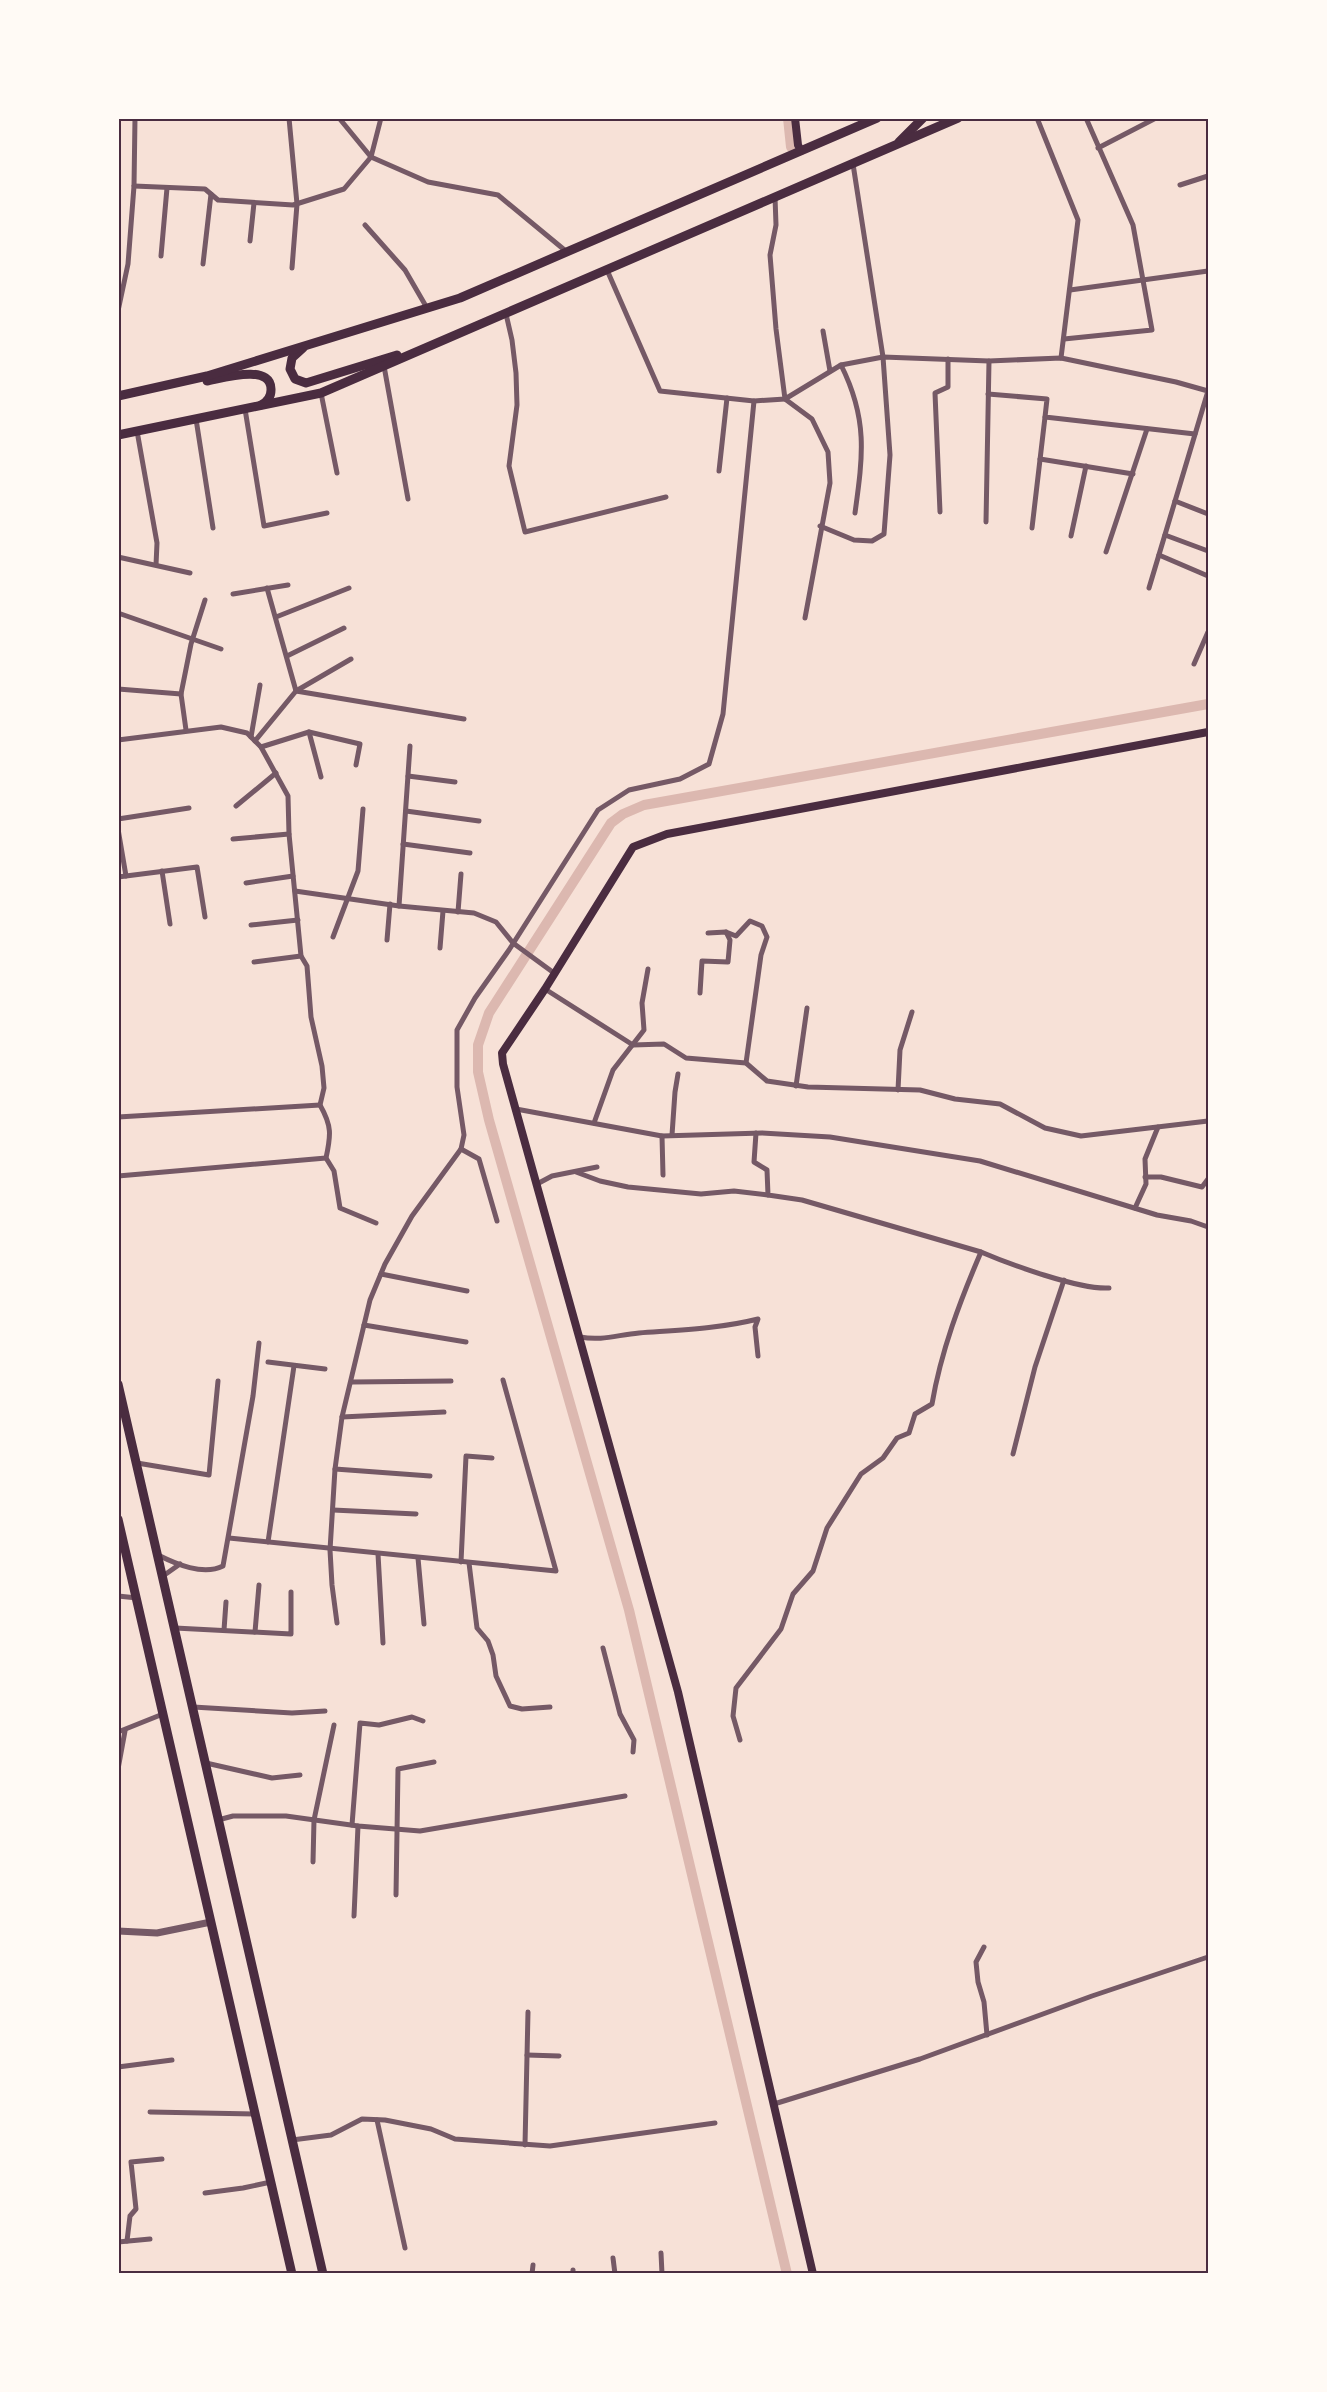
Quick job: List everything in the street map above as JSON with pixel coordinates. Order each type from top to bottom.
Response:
[{"type":"highway","points":[[118,396],[207,376],[472,293],[877,118]]},
{"type":"highway","points":[[895,146],[923,118]]},
{"type":"highway","points":[[118,435],[321,393],[958,118]]},
{"type":"highway","points":[[310,344],[294,356],[290,363],[291,375],[303,383],[314,382],[453,336]]},
{"type":"highway","points":[[147,390],[257,374],[267,379],[271,392],[266,402],[255,407]]},
{"type":"highway","points":[[118,1384],[323,2274]]},
{"type":"highway","points":[[118,1519],[292,2274]]},
{"type":"main road","points":[[795,118],[798,145],[801,151]]},
{"type":"main road","points":[[813,2274],[781,2145],[774,2104],[738,1959],[678,1692],[503,1064],[502,1053],[545,989],[633,847],[667,834],[1209,732]]},
{"type":"street","points":[[118,311],[128,264],[134,186],[135,118]]},
{"type":"street","points":[[289,118],[297,204],[292,268]]},
{"type":"street","points":[[339,118],[371,157],[428,182],[498,195],[567,252]]},
{"type":"street","points":[[134,186],[205,189],[218,200],[297,204],[344,189],[371,157],[381,118]]},
{"type":"street","points":[[1037,118],[1078,220],[1061,358]]},
{"type":"street","points":[[1064,339],[1152,330],[1133,225],[1086,118]]},
{"type":"street","points":[[1098,148],[1156,118]]},
{"type":"street","points":[[820,526],[854,540],[872,541],[884,534],[890,455],[883,357],[853,164]]},
{"type":"street","points":[[1180,185],[1209,176]]},
{"type":"street","points":[[161,256],[167,188]]},
{"type":"street","points":[[203,264],[211,194]]},
{"type":"street","points":[[775,197],[776,225],[770,255],[785,399],[812,419],[828,452],[830,483],[820,526],[805,618]]},
{"type":"street","points":[[250,241],[254,203]]},
{"type":"street","points":[[365,225],[405,270],[427,308]]},
{"type":"street","points":[[607,270],[660,392],[754,401],[785,399],[841,365],[883,357],[989,361],[1061,358],[1208,391],[1149,588]]},
{"type":"street","points":[[1070,290],[1209,271]]},
{"type":"street","points":[[506,314],[516,373],[517,405],[509,466],[525,532],[666,497]]},
{"type":"street","points":[[824,331],[830,371]]},
{"type":"street","points":[[940,512],[935,393],[948,387],[948,359]]},
{"type":"street","points":[[986,522],[989,361]]},
{"type":"street","points":[[841,365],[856,405],[863,446],[855,513]]},
{"type":"street","points":[[384,366],[408,499]]},
{"type":"street","points":[[321,393],[337,473]]},
{"type":"street","points":[[988,394],[1047,399],[1032,528]]},
{"type":"street","points":[[719,471],[727,398]]},
{"type":"street","points":[[337,1623],[330,1550],[335,1469],[342,1417],[370,1300],[381,1274],[412,1216],[461,1149],[465,1135],[457,1087],[457,1030],[475,998],[598,810],[629,790],[680,779],[709,764],[723,714],[754,401]]},
{"type":"street","points":[[245,409],[264,526],[327,513]]},
{"type":"street","points":[[1045,417],[1195,434]]},
{"type":"street","points":[[196,419],[213,528]]},
{"type":"street","points":[[1106,552],[1147,429]]},
{"type":"street","points":[[137,431],[157,543],[156,565]]},
{"type":"street","points":[[1040,459],[1133,474]]},
{"type":"street","points":[[1071,536],[1086,466]]},
{"type":"street","points":[[1175,501],[1209,514]]},
{"type":"street","points":[[1165,535],[1209,551]]},
{"type":"street","points":[[1159,555],[1209,576]]},
{"type":"street","points":[[118,557],[190,573]]},
{"type":"street","points":[[233,594],[288,585]]},
{"type":"street","points":[[267,588],[296,690]]},
{"type":"street","points":[[276,617],[349,588]]},
{"type":"street","points":[[186,730],[181,694],[193,639],[205,600]]},
{"type":"street","points":[[118,613],[221,649]]},
{"type":"street","points":[[287,656],[345,628]]},
{"type":"street","points":[[1194,663],[1209,632]]},
{"type":"street","points":[[253,739],[296,690],[351,659]]},
{"type":"street","points":[[253,739],[260,685]]},
{"type":"street","points":[[118,689],[181,694]]},
{"type":"street","points":[[296,690],[464,719]]},
{"type":"street","points":[[118,741],[221,727],[247,733],[261,747],[276,773],[288,796],[289,834],[301,956],[307,966],[310,1017],[322,1066],[324,1088],[320,1105],[327,1118],[331,1134],[326,1158],[334,1171],[340,1208],[376,1222]]},
{"type":"street","points":[[261,747],[309,732],[360,744],[356,765]]},
{"type":"street","points":[[309,732],[321,777]]},
{"type":"street","points":[[399,906],[410,746]]},
{"type":"street","points":[[236,806],[276,773]]},
{"type":"street","points":[[408,776],[455,782]]},
{"type":"street","points":[[118,819],[189,808]]},
{"type":"street","points":[[333,937],[358,871],[363,809]]},
{"type":"street","points":[[406,811],[479,822]]},
{"type":"street","points":[[118,829],[126,876]]},
{"type":"street","points":[[233,839],[289,834]]},
{"type":"street","points":[[403,844],[470,854]]},
{"type":"street","points":[[118,877],[197,867],[205,917]]},
{"type":"street","points":[[162,871],[170,924]]},
{"type":"street","points":[[458,912],[461,874]]},
{"type":"street","points":[[246,882],[293,876]]},
{"type":"street","points":[[295,891],[399,906],[474,913],[496,922],[513,943],[555,973]]},
{"type":"street","points":[[387,940],[390,904]]},
{"type":"street","points":[[440,948],[443,911]]},
{"type":"street","points":[[251,925],[298,920]]},
{"type":"street","points":[[708,933],[726,932],[736,936],[750,921],[762,926],[767,937],[761,955],[746,1063]]},
{"type":"street","points":[[700,993],[702,960],[728,962],[730,940],[726,932]]},
{"type":"street","points":[[254,962],[301,956]]},
{"type":"street","points":[[594,1123],[614,1070],[644,1030],[642,1003],[648,969]]},
{"type":"street","points":[[545,989],[633,1045],[664,1044],[686,1058],[746,1063],[767,1081],[796,1086],[920,1090],[955,1099],[1000,1104],[1045,1128],[1081,1136],[1209,1121]]},
{"type":"street","points":[[796,1086],[807,1008]]},
{"type":"street","points":[[898,1090],[900,1050],[912,1012]]},
{"type":"street","points":[[672,1135],[678,1074]]},
{"type":"street","points":[[118,1117],[320,1105]]},
{"type":"street","points":[[516,1109],[662,1136],[756,1133],[862,1140],[980,1161],[1156,1215],[1191,1221],[1209,1227]]},
{"type":"street","points":[[1135,1208],[1146,1184],[1145,1159],[1158,1127]]},
{"type":"street","points":[[756,1133],[754,1162],[767,1170],[768,1195]]},
{"type":"street","points":[[662,1136],[663,1175]]},
{"type":"street","points":[[461,1149],[479,1159],[497,1221]]},
{"type":"street","points":[[118,1176],[326,1158]]},
{"type":"street","points":[[537,1184],[552,1176],[597,1167]]},
{"type":"street","points":[[576,1172],[600,1181],[628,1187],[701,1194],[734,1191],[802,1200],[981,1252],[1008,1264],[1101,1289],[1109,1288]]},
{"type":"street","points":[[1145,1178],[1161,1177],[1202,1188],[1209,1179]]},
{"type":"street","points":[[740,1740],[733,1716],[736,1688],[781,1629],[793,1594],[813,1570],[827,1528],[861,1474],[883,1458],[897,1438],[909,1433],[915,1414],[932,1404],[935,1380],[959,1303],[981,1252]]},
{"type":"street","points":[[381,1274],[467,1291]]},
{"type":"street","points":[[1012,1454],[1035,1367],[1064,1280]]},
{"type":"street","points":[[580,1337],[597,1340],[639,1333],[689,1331],[758,1319],[755,1327],[758,1356]]},
{"type":"street","points":[[364,1325],[466,1342]]},
{"type":"street","points":[[158,1555],[180,1564],[214,1571],[223,1566],[253,1396],[259,1343]]},
{"type":"street","points":[[268,1362],[325,1369]]},
{"type":"street","points":[[268,1542],[294,1365]]},
{"type":"street","points":[[229,1538],[556,1571],[503,1380]]},
{"type":"street","points":[[137,1463],[209,1475],[218,1381]]},
{"type":"street","points":[[352,1382],[451,1381]]},
{"type":"street","points":[[342,1417],[444,1412]]},
{"type":"street","points":[[461,1562],[466,1456],[492,1458]]},
{"type":"street","points":[[335,1469],[430,1476]]},
{"type":"street","points":[[333,1510],[416,1514]]},
{"type":"street","points":[[378,1554],[383,1643]]},
{"type":"street","points":[[418,1558],[424,1624]]},
{"type":"street","points":[[469,1563],[477,1628],[488,1641],[496,1676],[510,1706],[522,1709],[550,1707]]},
{"type":"street","points":[[163,1576],[180,1564]]},
{"type":"street","points":[[255,1632],[259,1584]]},
{"type":"street","points":[[174,1628],[291,1634],[291,1592]]},
{"type":"street","points":[[118,1596],[137,1598]]},
{"type":"street","points":[[224,1630],[226,1602]]},
{"type":"street","points":[[603,1648],[620,1714],[634,1740],[633,1752]]},
{"type":"street","points":[[193,1707],[292,1713],[325,1711]]},
{"type":"street","points":[[118,1769],[122,1732],[163,1714]]},
{"type":"street","points":[[354,1916],[355,1825],[360,1723],[379,1725],[412,1717],[423,1721]]},
{"type":"street","points":[[313,1862],[314,1820],[334,1725]]},
{"type":"street","points":[[396,1895],[398,1769],[434,1762]]},
{"type":"street","points":[[206,1763],[272,1779],[300,1775]]},
{"type":"street","points":[[218,1820],[233,1816],[286,1816],[420,1831],[625,1796]]},
{"type":"street","points":[[118,1931],[157,1932],[211,1922]]},
{"type":"street","points":[[984,1947],[976,1962],[978,1982],[984,2002],[987,2035]]},
{"type":"street","points":[[774,2104],[920,2059],[1092,1996],[1209,1957]]},
{"type":"street","points":[[525,2145],[528,2012]]},
{"type":"street","points":[[527,2055],[559,2056]]},
{"type":"street","points":[[118,2067],[172,2060]]},
{"type":"street","points":[[150,2112],[255,2114]]},
{"type":"street","points":[[292,2140],[331,2135],[362,2119],[431,2128],[455,2139],[549,2146],[715,2123]]},
{"type":"street","points":[[377,2120],[405,2248]]},
{"type":"street","points":[[127,2241],[130,2216],[136,2209],[131,2162],[162,2159]]},
{"type":"street","points":[[205,2193],[271,2182]]},
{"type":"street","points":[[118,2242],[150,2239]]},
{"type":"street","points":[[662,2253],[662,2274]]},
{"type":"street","points":[[613,2258],[615,2274]]},
{"type":"street","points":[[532,2274],[533,2265]]},
{"type":"waterway","points":[[788,118],[791,147]]},
{"type":"waterway","points":[[787,2274],[629,1610],[489,1120],[478,1072],[478,1045],[489,1013],[611,823],[623,814],[644,805],[1208,704]]}]
